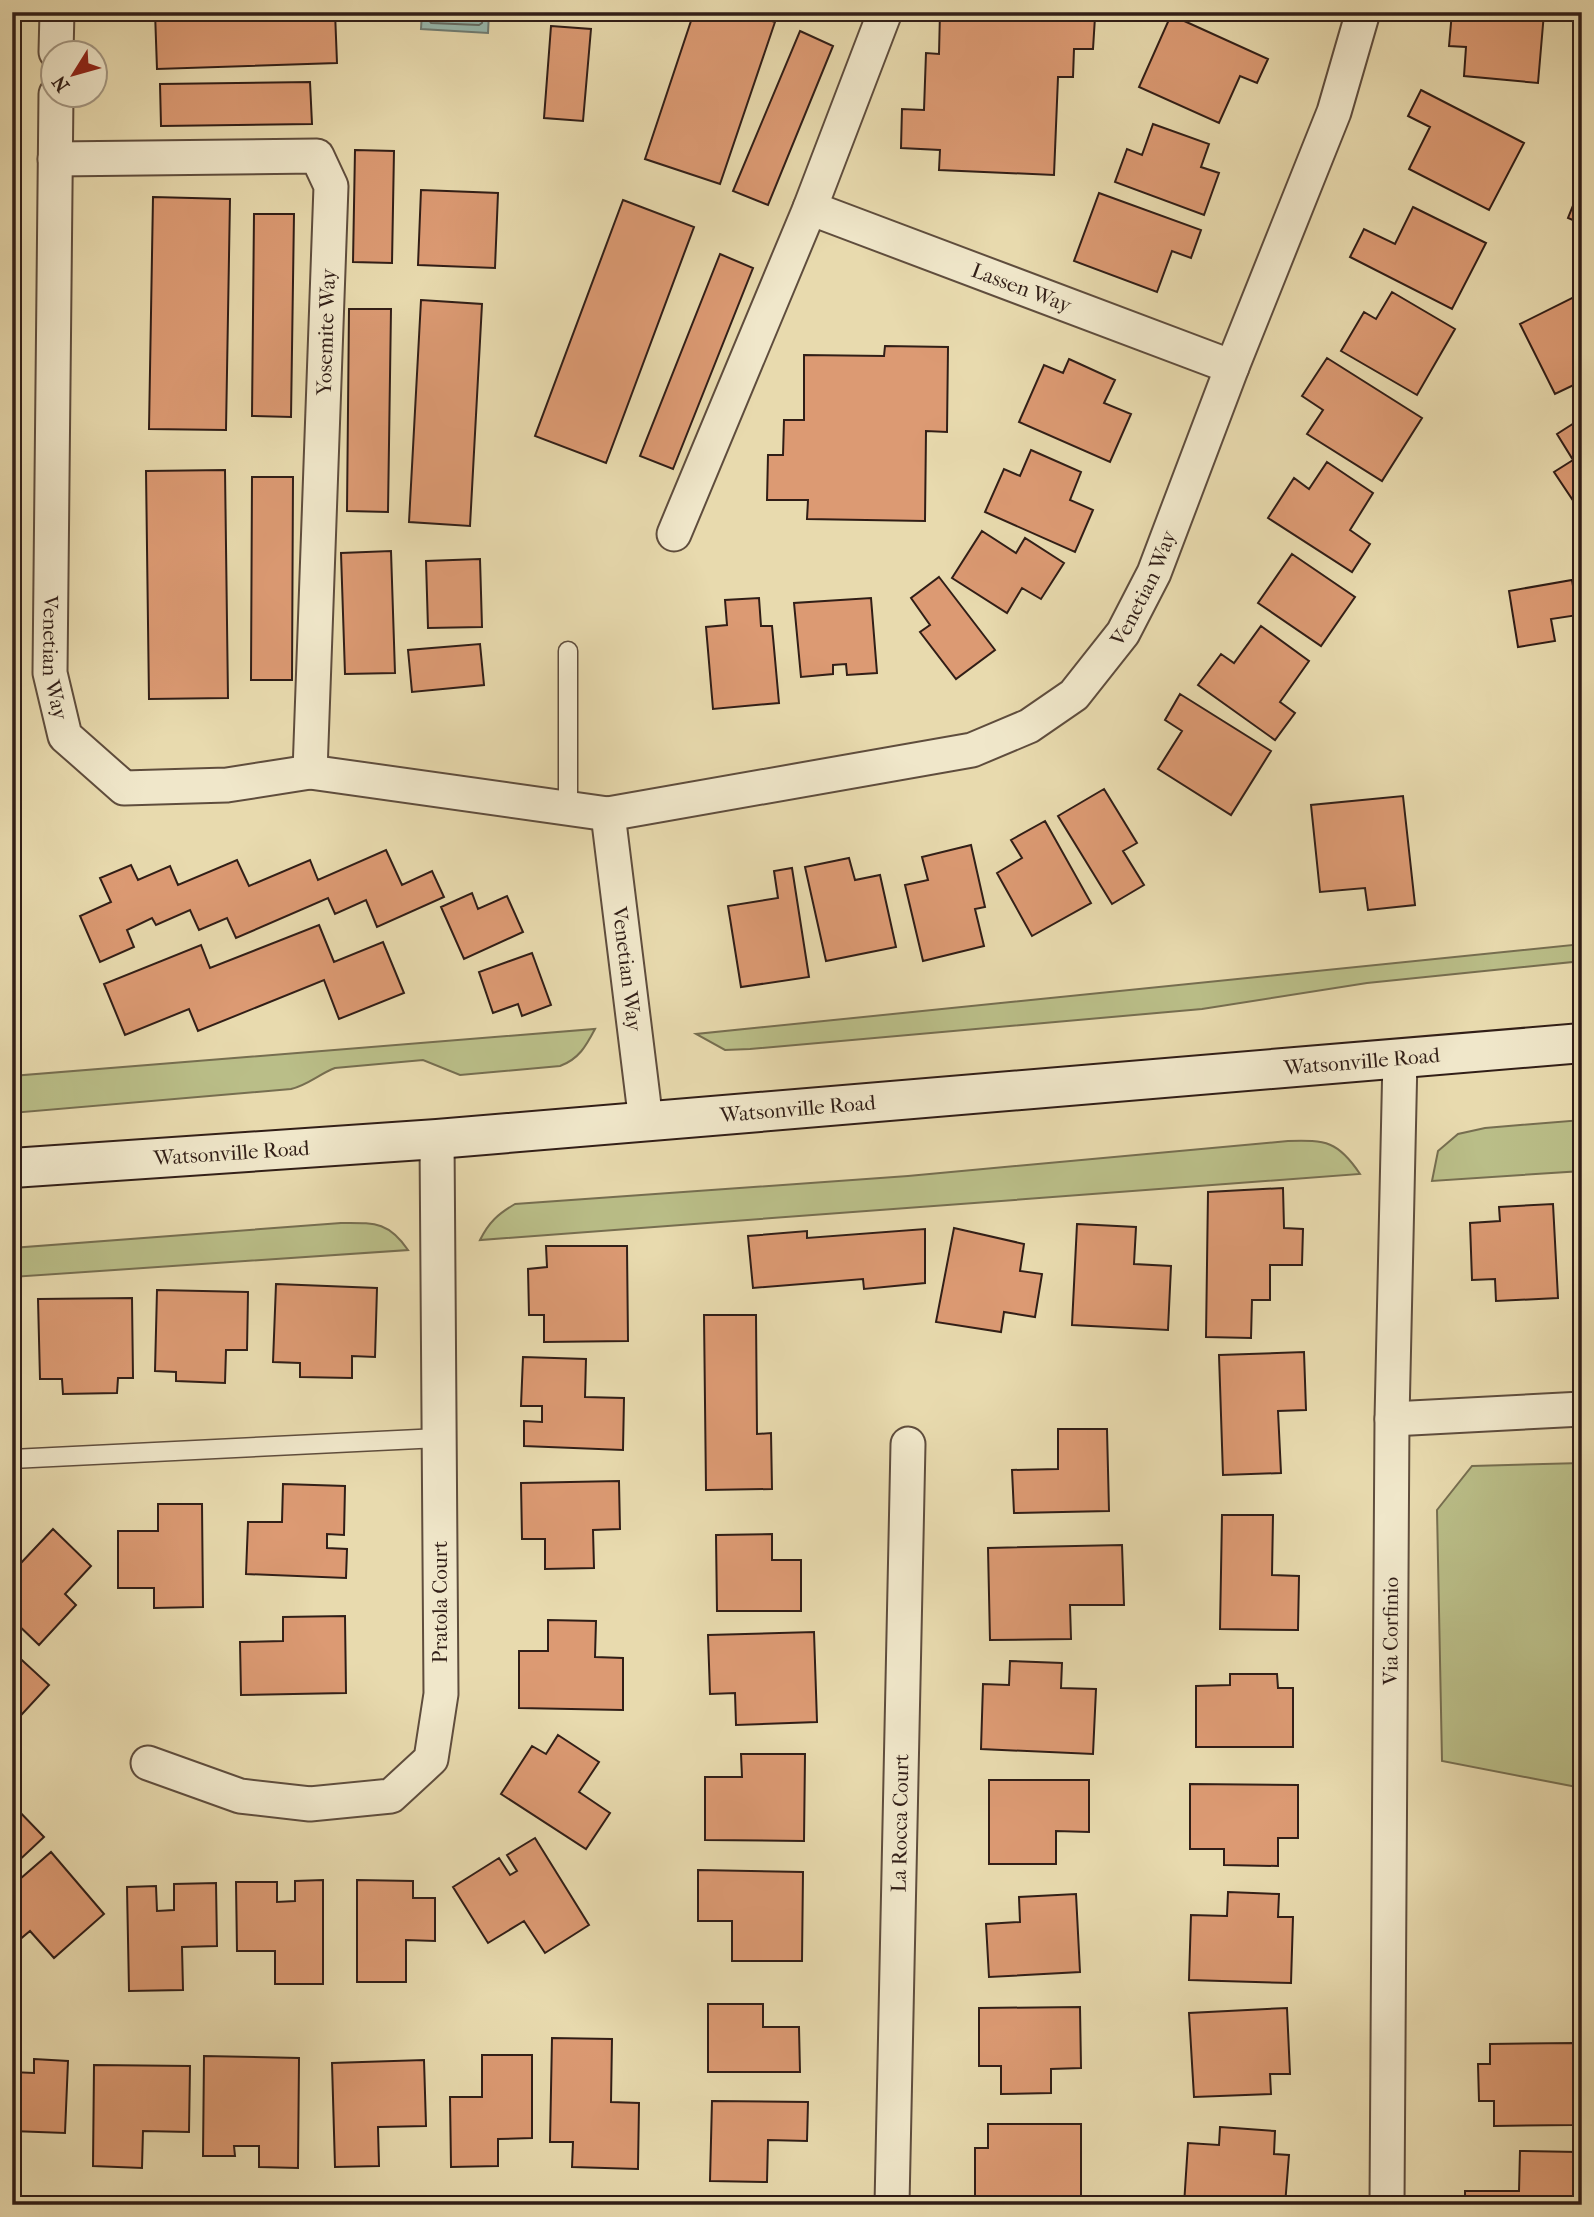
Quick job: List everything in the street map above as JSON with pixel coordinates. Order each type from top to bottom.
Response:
[{"type":"main road","name":"Watsonville Road","points":[[12,1168],[437,1139],[1582,1043]]},
{"type":"street","points":[[56,38],[57,12]]},
{"type":"street","points":[[674,534],[810,208],[885,12]]},
{"type":"street","name":"Venetian Way","points":[[56,108],[50,673],[65,736],[124,788],[227,785],[310,772],[608,814],[972,750],[1029,726],[1074,695],[1123,633],[1154,573],[1232,367],[1334,112],[1363,12]]},
{"type":"street","name":"Yosemite Way","points":[[55,159],[317,156],[331,186],[310,772]]},
{"type":"street","name":"Lassen Way","points":[[810,208],[1232,367]]},
{"type":"street","name":"Venetian Way","points":[[608,814],[646,1122]]},
{"type":"street","name":"Via Corfinio","points":[[1387,2205],[1392,1419],[1400,1058]]},
{"type":"street","name":"Pratola Court","points":[[148,1763],[240,1796],[310,1804],[391,1796],[431,1759],[441,1694],[437,1139]]},
{"type":"street","points":[[1392,1419],[1582,1409]]},
{"type":"street","name":"La Rocca Court","points":[[892,2205],[908,1444]]},
{"type":"lane","points":[[568,651],[568,808]]},
{"type":"lane","points":[[12,1459],[439,1438]]},
{"type":"green space","points":[[1582,944],[1582,961],[1367,983],[1202,1009],[750,1049],[725,1050],[696,1034]]},
{"type":"green space","points":[[595,1029],[577,1056],[560,1066],[460,1075],[423,1060],[335,1068],[291,1089],[12,1113],[12,1076]]},
{"type":"green space","points":[[1582,1120],[1582,1171],[1432,1181],[1438,1151],[1458,1134],[1485,1128]]},
{"type":"green space","points":[[1312,1141],[1330,1145],[1345,1155],[1360,1174],[480,1240],[494,1219],[515,1204],[908,1176]]},
{"type":"green space","points":[[341,1223],[371,1224],[387,1229],[408,1250],[12,1277],[12,1248]]},
{"type":"green space","points":[[1582,1463],[1582,1788],[1442,1761],[1437,1510],[1472,1466]]},
{"type":"water","points":[[422,12],[489,12],[488,33],[421,29]]},
{"type":"building","points":[[155,12],[335,12],[337,63],[157,69]]},
{"type":"building","points":[[694,12],[745,12],[775,22],[720,184],[645,159]]},
{"type":"building","points":[[940,12],[1113,12],[1113,18],[1095,17],[1093,49],[1074,49],[1073,77],[1058,77],[1054,175],[939,170],[940,150],[901,148],[902,109],[924,110],[926,53],[939,54]]},
{"type":"building","points":[[1215,12],[1244,12],[1216,18]]},
{"type":"building","points":[[1452,12],[1544,13],[1538,83],[1464,76],[1466,47],[1449,46]]},
{"type":"building","points":[[1171,15],[1268,59],[1257,83],[1240,76],[1219,123],[1139,87]]},
{"type":"building","points":[[551,26],[591,29],[583,121],[544,118]]},
{"type":"building","points":[[800,31],[833,46],[768,205],[733,191]]},
{"type":"building","points":[[310,82],[312,124],[161,126],[160,84]]},
{"type":"building","points":[[1421,90],[1524,143],[1489,210],[1409,169],[1430,127],[1408,116]]},
{"type":"building","points":[[1153,124],[1209,144],[1201,167],[1219,173],[1204,215],[1115,182],[1127,149],[1142,155]]},
{"type":"building","points":[[355,150],[394,151],[392,263],[353,262]]},
{"type":"building","points":[[1582,183],[1582,224],[1568,218]]},
{"type":"building","points":[[421,190],[498,193],[495,268],[418,265]]},
{"type":"building","points":[[1099,193],[1201,230],[1191,258],[1172,251],[1157,292],[1074,261]]},
{"type":"building","points":[[153,197],[230,199],[226,430],[149,429]]},
{"type":"building","points":[[623,200],[694,227],[606,463],[535,436]]},
{"type":"building","points":[[1413,207],[1486,243],[1452,309],[1350,257],[1364,229],[1395,244]]},
{"type":"building","points":[[254,214],[294,214],[291,417],[252,416]]},
{"type":"building","points":[[720,254],[753,268],[673,469],[640,456]]},
{"type":"building","points":[[1392,292],[1455,329],[1417,395],[1341,351],[1364,312],[1376,319]]},
{"type":"building","points":[[1582,293],[1582,381],[1555,394],[1520,324]]},
{"type":"building","points":[[421,300],[482,304],[470,526],[409,522]]},
{"type":"building","points":[[349,309],[391,309],[388,512],[347,511]]},
{"type":"building","points":[[885,346],[948,347],[947,432],[926,431],[925,521],[807,519],[808,500],[767,500],[768,455],[783,455],[784,420],[804,420],[804,355],[884,356]]},
{"type":"building","points":[[1327,358],[1422,418],[1382,481],[1307,434],[1323,410],[1302,396]]},
{"type":"building","points":[[1069,359],[1115,380],[1104,403],[1131,414],[1110,462],[1019,422],[1044,365],[1063,373]]},
{"type":"building","points":[[1582,418],[1582,514],[1554,472],[1573,460],[1557,434]]},
{"type":"building","points":[[1031,450],[1081,472],[1070,500],[1093,510],[1075,552],[985,512],[1004,469],[1020,476]]},
{"type":"building","points":[[1327,462],[1373,493],[1350,530],[1370,544],[1352,572],[1268,518],[1294,478],[1309,489]]},
{"type":"building","points":[[225,470],[228,698],[149,699],[146,471]]},
{"type":"building","points":[[252,477],[293,477],[292,680],[251,680]]},
{"type":"building","points":[[982,531],[1016,553],[1025,538],[1064,563],[1041,599],[1022,588],[1007,613],[952,578]]},
{"type":"building","points":[[391,551],[395,673],[345,674],[341,553]]},
{"type":"building","points":[[1292,554],[1355,597],[1321,646],[1258,603]]},
{"type":"building","points":[[480,559],[482,627],[428,628],[426,561]]},
{"type":"building","points":[[939,577],[995,650],[956,679],[920,632],[930,625],[911,598]]},
{"type":"building","points":[[1572,580],[1578,615],[1551,619],[1555,641],[1518,647],[1509,591]]},
{"type":"building","points":[[759,598],[761,626],[772,626],[779,703],[713,709],[706,627],[727,625],[725,600]]},
{"type":"building","points":[[871,598],[877,673],[847,675],[846,664],[833,665],[833,674],[801,677],[794,603]]},
{"type":"building","points":[[1261,626],[1309,661],[1280,702],[1295,713],[1275,740],[1198,685],[1221,654],[1234,663]]},
{"type":"building","points":[[480,644],[484,685],[412,692],[408,650]]},
{"type":"building","points":[[1180,694],[1271,751],[1231,815],[1158,769],[1182,731],[1165,720]]},
{"type":"building","points":[[1104,789],[1137,843],[1123,851],[1144,885],[1112,904],[1058,816]]},
{"type":"building","points":[[1403,796],[1415,905],[1368,910],[1365,888],[1320,892],[1311,805]]},
{"type":"building","points":[[1045,821],[1091,903],[1032,936],[997,873],[1022,858],[1011,840]]},
{"type":"building","points":[[971,845],[985,907],[975,909],[984,946],[923,961],[905,885],[928,880],[922,857]]},
{"type":"building","points":[[386,850],[402,885],[432,871],[444,897],[377,927],[366,900],[335,914],[328,898],[236,938],[227,918],[199,930],[190,910],[156,925],[152,918],[127,930],[134,947],[100,962],[80,916],[111,902],[100,878],[131,865],[138,880],[170,866],[178,885],[237,860],[249,886],[310,860],[318,880]]},
{"type":"building","points":[[849,858],[855,880],[880,875],[896,947],[826,961],[805,867]]},
{"type":"building","points":[[792,868],[809,977],[741,987],[728,906],[778,898],[774,871]]},
{"type":"building","points":[[472,893],[478,909],[507,896],[523,932],[464,959],[441,907]]},
{"type":"building","points":[[319,925],[334,962],[383,942],[404,993],[339,1019],[324,980],[198,1031],[189,1009],[125,1035],[104,984],[201,945],[210,968]]},
{"type":"building","points":[[532,953],[551,1005],[522,1016],[518,1004],[493,1013],[479,972]]},
{"type":"building","points":[[1283,1188],[1284,1228],[1303,1229],[1302,1265],[1270,1265],[1270,1300],[1252,1300],[1251,1338],[1206,1337],[1208,1192]]},
{"type":"building","points":[[1553,1204],[1558,1298],[1496,1301],[1495,1279],[1472,1280],[1470,1223],[1500,1221],[1499,1207]]},
{"type":"building","points":[[1077,1224],[1136,1227],[1134,1264],[1171,1266],[1168,1330],[1072,1325]]},
{"type":"building","points":[[954,1228],[1024,1244],[1020,1271],[1042,1274],[1035,1317],[1004,1312],[1001,1332],[936,1322]]},
{"type":"building","points":[[925,1229],[925,1283],[864,1289],[863,1279],[753,1288],[748,1236],[807,1231],[807,1238]]},
{"type":"building","points":[[546,1246],[627,1246],[628,1341],[544,1342],[544,1315],[529,1315],[528,1269],[547,1267]]},
{"type":"building","points":[[276,1284],[377,1288],[375,1357],[352,1356],[352,1378],[300,1377],[300,1363],[273,1362]]},
{"type":"building","points":[[157,1290],[248,1292],[247,1350],[226,1350],[225,1383],[176,1381],[176,1372],[155,1371]]},
{"type":"building","points":[[132,1298],[133,1378],[118,1378],[117,1393],[63,1394],[62,1379],[40,1379],[38,1299]]},
{"type":"building","points":[[12,1305],[17,1306],[16,1378],[12,1378]]},
{"type":"building","points":[[704,1315],[756,1315],[757,1434],[771,1433],[772,1489],[706,1490]]},
{"type":"building","points":[[1304,1352],[1306,1410],[1278,1411],[1281,1473],[1223,1475],[1219,1355]]},
{"type":"building","points":[[523,1357],[586,1359],[585,1397],[624,1398],[623,1450],[524,1446],[524,1421],[542,1422],[542,1406],[521,1406]]},
{"type":"building","points":[[1058,1429],[1107,1429],[1109,1511],[1014,1513],[1012,1470],[1058,1469]]},
{"type":"building","points":[[619,1481],[620,1529],[593,1530],[594,1568],[545,1569],[545,1539],[522,1539],[521,1483]]},
{"type":"building","points":[[283,1484],[345,1486],[344,1535],[327,1534],[327,1548],[347,1549],[346,1578],[246,1574],[248,1522],[282,1522]]},
{"type":"building","points":[[158,1504],[202,1504],[203,1607],[154,1608],[154,1588],[118,1588],[118,1531],[158,1531]]},
{"type":"building","points":[[1222,1515],[1273,1515],[1272,1575],[1299,1576],[1298,1630],[1220,1629]]},
{"type":"building","points":[[53,1529],[91,1566],[65,1594],[76,1605],[39,1645],[12,1619],[12,1557],[20,1564]]},
{"type":"building","points":[[772,1534],[772,1560],[801,1560],[801,1611],[717,1611],[716,1535]]},
{"type":"building","points":[[1122,1545],[1124,1605],[1070,1605],[1071,1639],[990,1640],[988,1548]]},
{"type":"building","points":[[345,1616],[346,1693],[241,1695],[240,1642],[283,1641],[283,1617]]},
{"type":"building","points":[[548,1620],[596,1621],[595,1657],[623,1658],[623,1710],[519,1708],[519,1651],[548,1651]]},
{"type":"building","points":[[814,1632],[817,1722],[736,1725],[735,1693],[710,1694],[708,1635]]},
{"type":"building","points":[[12,1651],[49,1685],[12,1725]]},
{"type":"building","points":[[1010,1661],[1062,1663],[1061,1688],[1096,1689],[1093,1754],[981,1749],[983,1684],[1009,1685]]},
{"type":"building","points":[[1230,1674],[1277,1674],[1278,1688],[1293,1688],[1293,1747],[1196,1747],[1196,1686],[1230,1685]]},
{"type":"building","points":[[558,1735],[599,1762],[579,1792],[610,1813],[586,1849],[501,1794],[532,1746],[546,1754]]},
{"type":"building","points":[[741,1754],[805,1754],[804,1841],[705,1840],[705,1777],[742,1777]]},
{"type":"building","points":[[989,1780],[1089,1780],[1089,1832],[1056,1831],[1056,1864],[989,1864]]},
{"type":"building","points":[[1190,1784],[1298,1785],[1298,1838],[1278,1838],[1278,1866],[1224,1865],[1224,1849],[1190,1849]]},
{"type":"building","points":[[12,1804],[44,1837],[12,1867]]},
{"type":"building","points":[[535,1838],[589,1925],[545,1953],[524,1921],[488,1943],[453,1887],[499,1858],[510,1875],[517,1871],[507,1855]]},
{"type":"building","points":[[51,1852],[104,1914],[54,1958],[30,1931],[12,1946],[12,1886]]},
{"type":"building","points":[[698,1870],[803,1872],[802,1961],[732,1961],[732,1921],[698,1921]]},
{"type":"building","points":[[323,1880],[323,1984],[275,1984],[275,1951],[237,1951],[236,1882],[277,1882],[277,1902],[295,1901],[295,1881]]},
{"type":"building","points":[[357,1880],[413,1881],[413,1898],[435,1898],[435,1941],[406,1940],[406,1982],[357,1982]]},
{"type":"building","points":[[216,1883],[217,1946],[182,1947],[183,1990],[129,1991],[127,1887],[156,1886],[157,1911],[174,1910],[174,1884]]},
{"type":"building","points":[[1228,1892],[1279,1894],[1278,1917],[1293,1917],[1291,1983],[1189,1980],[1191,1915],[1227,1916]]},
{"type":"building","points":[[1076,1894],[1080,1972],[989,1977],[986,1924],[1020,1922],[1019,1897]]},
{"type":"building","points":[[708,2004],[763,2004],[763,2027],[799,2027],[800,2072],[708,2072]]},
{"type":"building","points":[[1080,2007],[1081,2068],[1051,2069],[1051,2093],[1001,2094],[1001,2066],[979,2066],[979,2008]]},
{"type":"building","points":[[1287,2008],[1290,2074],[1270,2074],[1271,2094],[1194,2097],[1189,2013]]},
{"type":"building","points":[[552,2038],[612,2039],[611,2102],[639,2103],[638,2169],[572,2167],[573,2142],[550,2142]]},
{"type":"building","points":[[1573,2043],[1573,2125],[1494,2126],[1494,2101],[1479,2101],[1478,2064],[1490,2064],[1490,2044]]},
{"type":"building","points":[[482,2055],[532,2055],[532,2138],[498,2139],[498,2166],[451,2167],[450,2097],[482,2097]]},
{"type":"building","points":[[204,2056],[299,2058],[298,2168],[259,2167],[259,2146],[234,2146],[235,2156],[203,2156]]},
{"type":"building","points":[[34,2059],[68,2061],[65,2133],[12,2131],[12,2072],[34,2073]]},
{"type":"building","points":[[424,2060],[426,2126],[378,2127],[379,2166],[335,2167],[332,2063]]},
{"type":"building","points":[[94,2065],[190,2066],[189,2132],[143,2131],[142,2168],[93,2166]]},
{"type":"building","points":[[712,2101],[808,2102],[807,2141],[768,2140],[767,2182],[710,2181]]},
{"type":"building","points":[[988,2124],[1081,2124],[1081,2205],[975,2205],[975,2148],[988,2148]]},
{"type":"building","points":[[1220,2127],[1275,2131],[1274,2154],[1289,2155],[1285,2205],[1184,2205],[1188,2143],[1219,2145]]},
{"type":"building","points":[[1520,2151],[1577,2152],[1576,2205],[1465,2205],[1465,2191],[1519,2191]]}]
